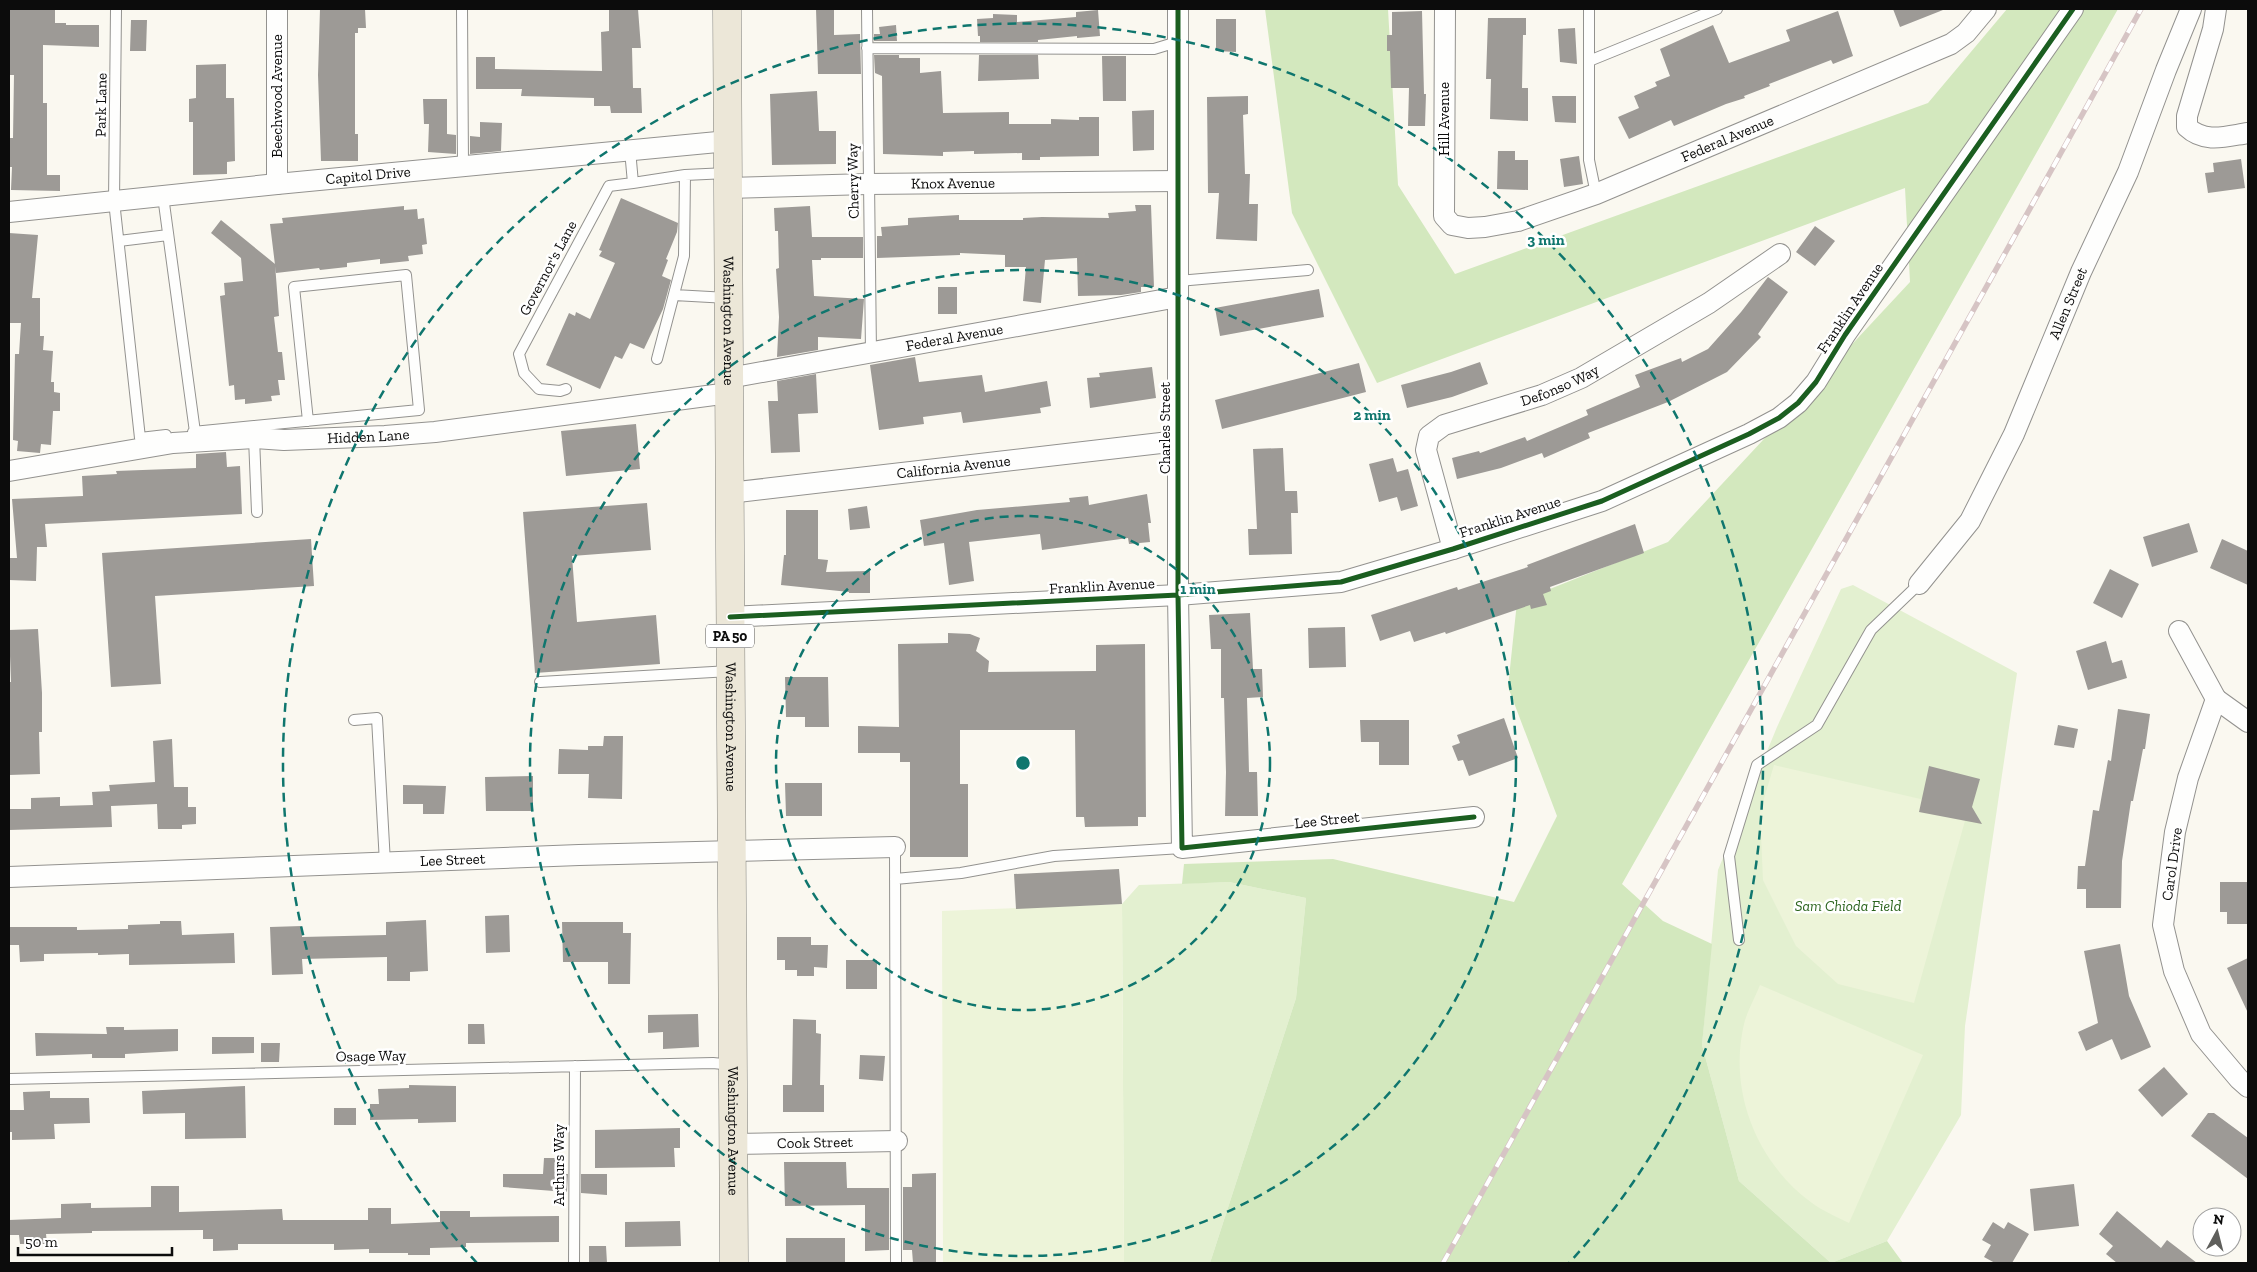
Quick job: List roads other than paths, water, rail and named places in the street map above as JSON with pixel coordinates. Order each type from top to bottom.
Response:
[{"type":"main road","name":"Washington Avenue","points":[[727,9],[734,1263]]},
{"type":"street","name":"Beechwood Avenue","points":[[277,9],[277,184]]},
{"type":"street","name":"Charles Street","points":[[1178,9],[1178,595],[1182,848]]},
{"type":"street","name":"Hill Avenue","points":[[1445,9],[1444,216],[1452,225]]},
{"type":"street","name":"Federal Avenue","points":[[1452,225],[1468,228],[1485,227],[1518,221],[1596,194],[1951,44],[1966,33],[1986,9]]},
{"type":"street","name":"Franklin Avenue","points":[[730,617],[1178,595],[1341,582],[1453,549],[1602,501],[1749,434],[1779,418],[1798,404],[1816,382],[1845,335],[2073,9]]},
{"type":"street","name":"Allen Street","points":[[1919,584],[1970,521],[2014,434],[2081,272],[2128,172],[2191,9]]},
{"type":"street","points":[[2216,9],[2213,29],[2187,116],[2187,127],[2196,135],[2210,138],[2248,133]]},
{"type":"street","name":"Capitol Drive","points":[[9,212],[277,184],[728,141]]},
{"type":"street","name":"Knox Avenue","points":[[728,180],[868,184],[1178,181]]},
{"type":"street","name":"Defonso Way","points":[[1453,549],[1426,450],[1429,436],[1444,424],[1542,395],[1581,378],[1709,303],[1780,254]]},
{"type":"street","name":"Federal Avenue","points":[[729,386],[871,353],[1178,289]]},
{"type":"street","name":"Hidden Lane","points":[[9,471],[173,442],[254,438],[284,440],[347,438],[435,432],[729,386]]},
{"type":"street","name":"California Avenue","points":[[729,493],[1178,441]]},
{"type":"street","points":[[2178,631],[2216,699],[2248,722]]},
{"type":"street","name":"Carol Drive","points":[[2216,699],[2188,778],[2175,832],[2163,925],[2174,971],[2201,1034],[2248,1087]]},
{"type":"street","name":"Lee Street","points":[[1182,848],[1474,817]]},
{"type":"street","name":"Lee Street","points":[[9,877],[579,855],[895,847]]},
{"type":"street","name":"Cook Street","points":[[734,1144],[897,1141]]},
{"type":"lane","name":"Park Lane","points":[[116,9],[114,201],[140,438],[194,432]]},
{"type":"lane","points":[[462,9],[463,166]]},
{"type":"lane","name":"Cherry Way","points":[[867,9],[871,353]]},
{"type":"lane","points":[[1589,9],[1589,160],[1596,194]]},
{"type":"lane","points":[[1589,61],[1717,9]]},
{"type":"lane","points":[[867,48],[1154,49],[1177,42]]},
{"type":"lane","points":[[630,150],[633,183],[685,175],[728,180]]},
{"type":"lane","points":[[657,359],[684,256],[685,175]]},
{"type":"lane","name":"Governor's Lane","points":[[566,389],[560,391],[539,389],[524,372],[518,354],[609,186],[633,183]]},
{"type":"lane","points":[[163,196],[194,432],[308,421],[419,410],[406,275],[294,287],[308,421]]},
{"type":"lane","points":[[119,241],[168,235]]},
{"type":"lane","points":[[1178,289],[1308,270]]},
{"type":"lane","points":[[674,295],[729,298]]},
{"type":"lane","points":[[254,438],[257,512]]},
{"type":"lane","points":[[1738,940],[1729,856],[1757,765],[1817,725],[1871,630],[1919,584]]},
{"type":"lane","points":[[540,682],[731,671]]},
{"type":"lane","points":[[354,720],[378,718],[385,863]]},
{"type":"lane","points":[[895,847],[896,1263]]},
{"type":"lane","points":[[895,879],[961,873],[1054,856],[1182,848]]},
{"type":"lane","name":"Osage Way","points":[[9,1080],[713,1063],[733,1065]]},
{"type":"lane","name":"Arthurs Way","points":[[574,1263],[575,1066]]},
{"type":"railway","points":[[1443,1263],[2141,9]]},
{"type":"park label","name":"Sam Chioda Field","points":[[1848,906]]}]
